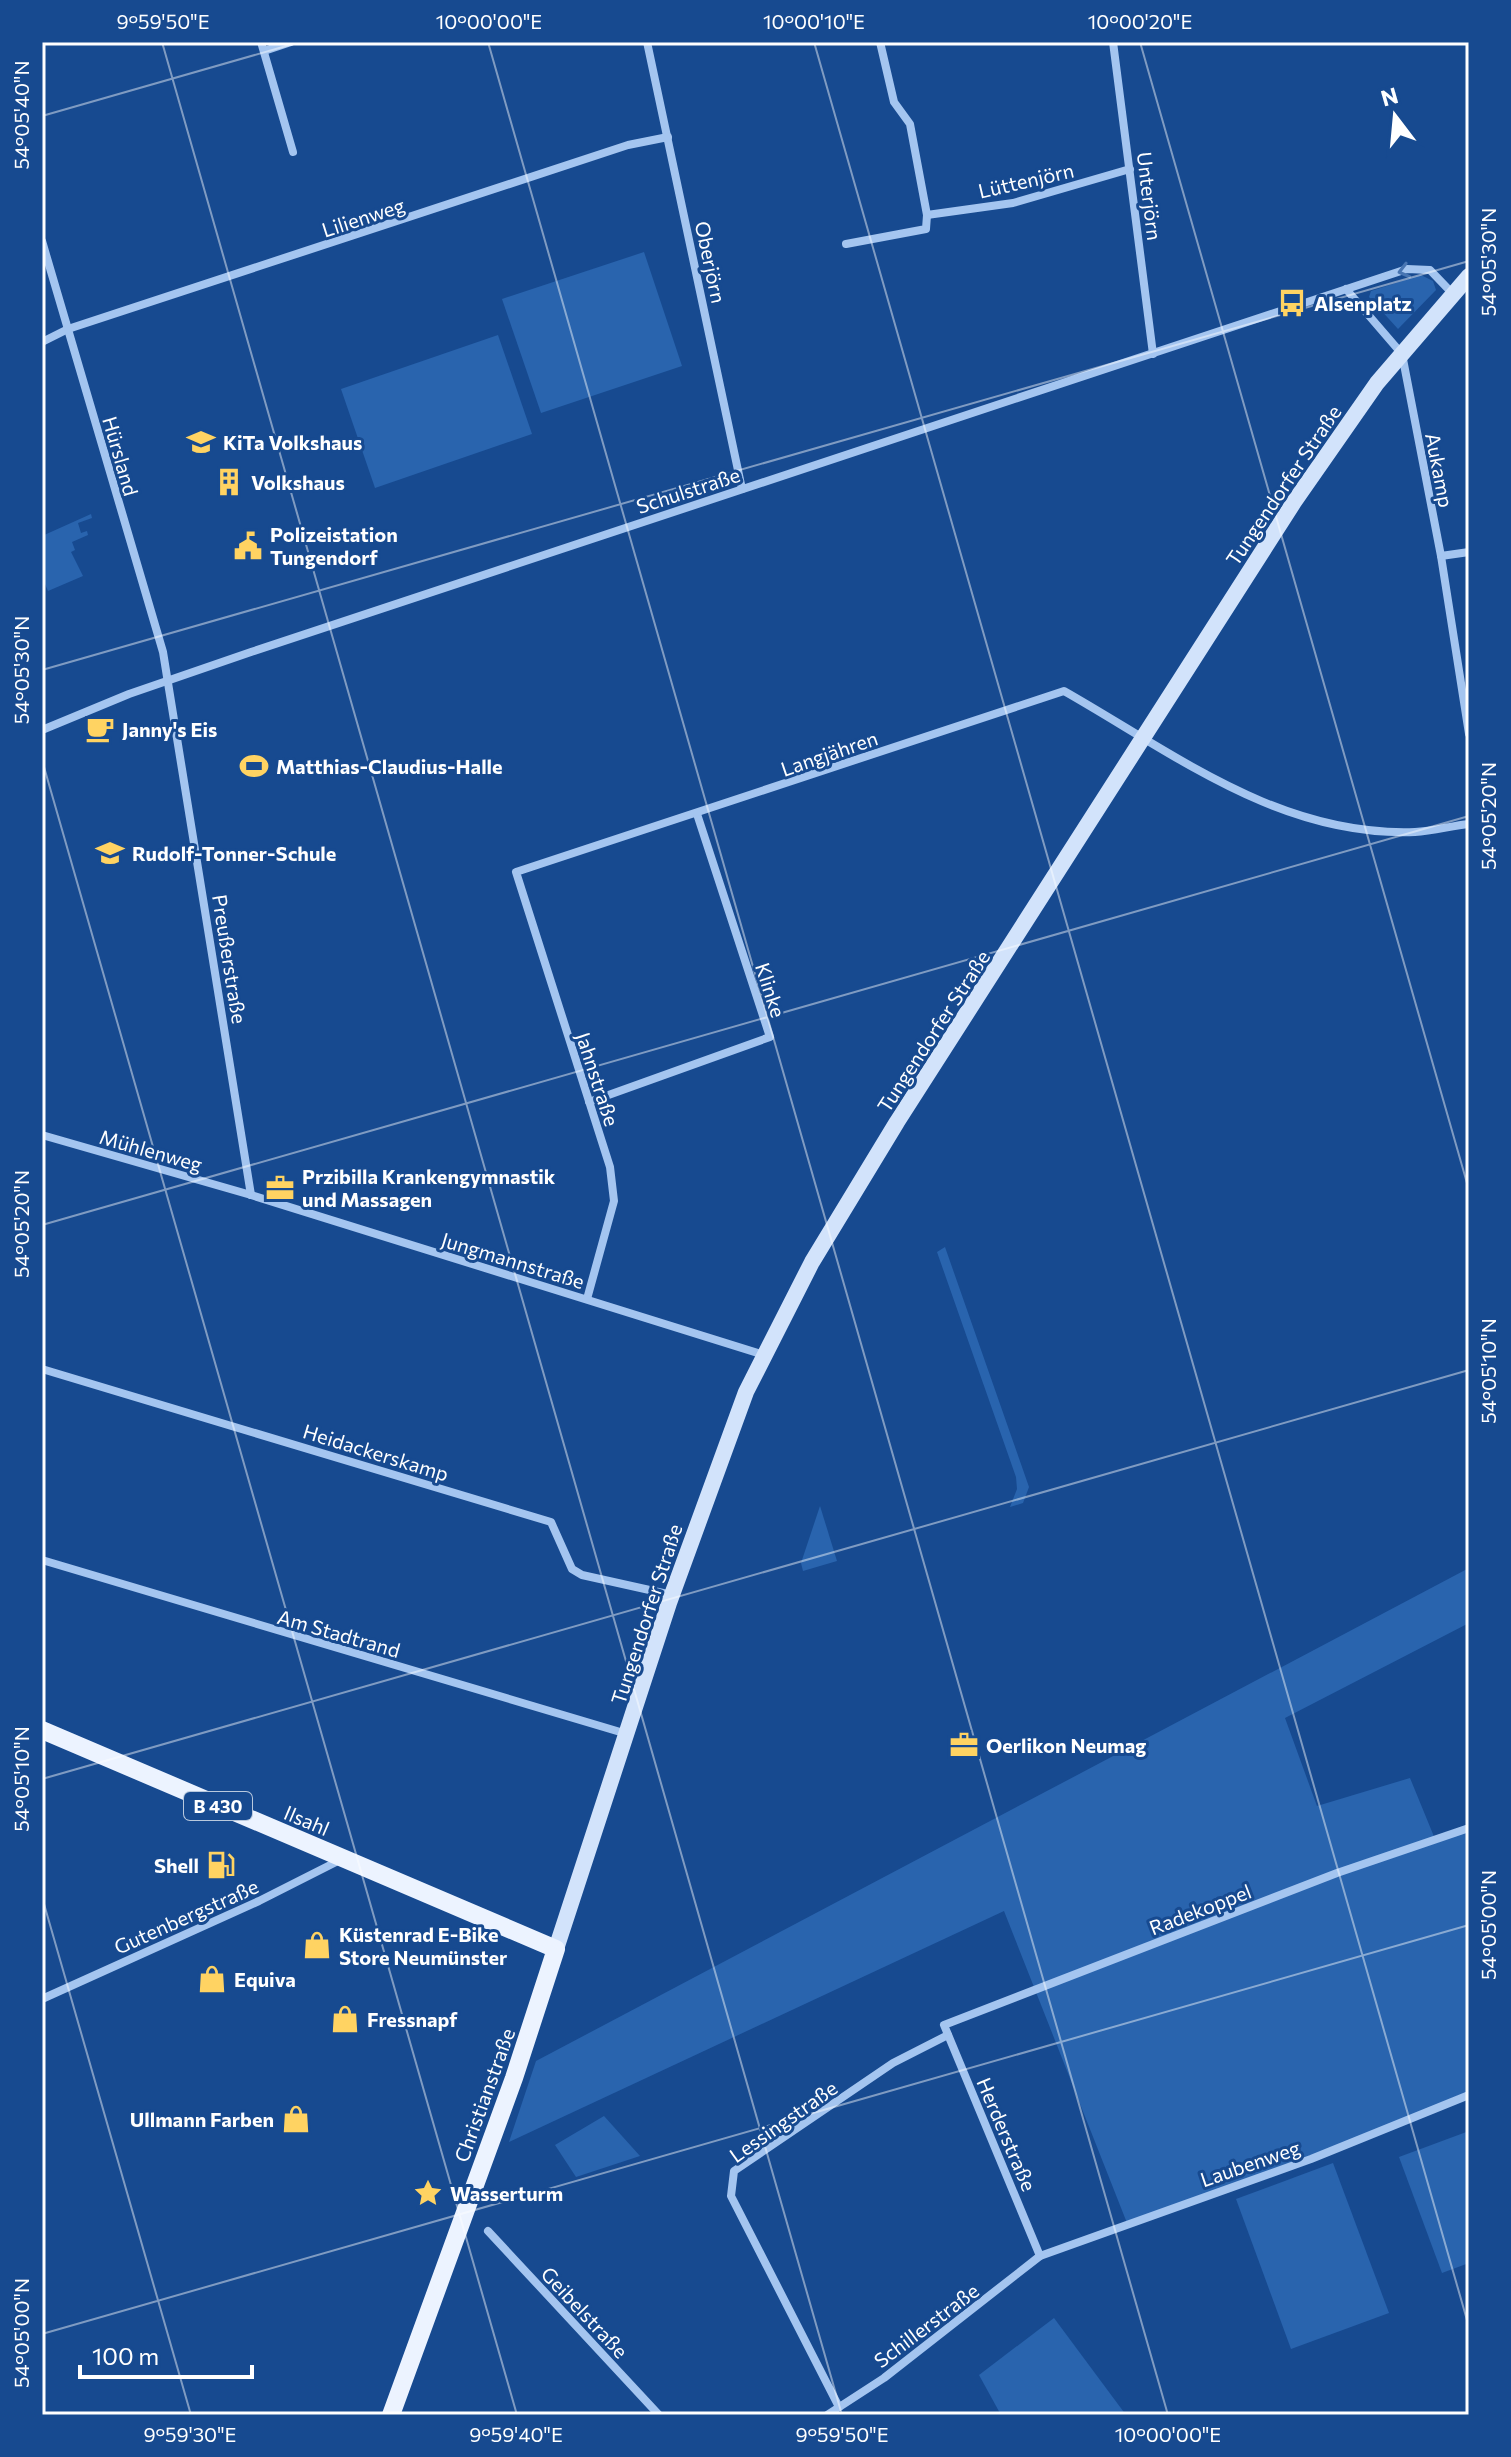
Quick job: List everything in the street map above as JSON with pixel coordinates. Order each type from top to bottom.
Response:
[{"type":"main road","points":[[1402,354],[1469,276]]},
{"type":"main road","name":"Tungendorfer Straße","points":[[612,1787],[672,1595],[746,1392],[812,1262],[889,1135],[1316,469],[1402,354]]},
{"type":"main road","name":"Ilsahl","points":[[42,1730],[556,1949]]},
{"type":"main road","name":"Christianstraße","points":[[391,2415],[514,2078],[612,1787]]},
{"type":"street","points":[[291,42],[263,46],[293,152]]},
{"type":"street","name":"Oberjörn","points":[[647,42],[742,489]]},
{"type":"street","name":"Unterjörn","points":[[1113,42],[1153,354]]},
{"type":"street","points":[[881,43],[894,102],[910,124],[927,215]]},
{"type":"street","name":"Lilienweg","points":[[42,342],[68,329],[628,145],[668,137]]},
{"type":"street","name":"Lüttenjörn","points":[[846,244],[926,229],[927,215],[1013,203],[1130,169]]},
{"type":"street","name":"Hürsland","points":[[42,241],[169,680]]},
{"type":"street","points":[[1402,354],[1346,289],[1416,267],[1430,270],[1453,294]]},
{"type":"street","name":"Schulstraße","points":[[42,730],[169,680],[1346,289]]},
{"type":"street","name":"Aukamp","points":[[1402,354],[1441,556],[1469,734]]},
{"type":"street","points":[[1441,556],[1469,552]]},
{"type":"street","name":"Preußerstraße","points":[[169,680],[251,1195]]},
{"type":"street","name":"Langjähren","points":[[516,872],[1064,691],[1254,801],[1305,819],[1339,826],[1414,832],[1469,824]]},
{"type":"street","name":"Klinke","points":[[589,1102],[770,1037],[697,814]]},
{"type":"street","name":"Jahnstraße","points":[[516,872],[610,1167],[614,1201],[587,1299]]},
{"type":"street","name":"Mühlenweg","points":[[42,1135],[251,1195]]},
{"type":"street","name":"Jungmannstraße","points":[[251,1195],[765,1355]]},
{"type":"street","name":"Heidackerskamp","points":[[43,1371],[551,1522],[572,1569],[582,1575],[672,1595]]},
{"type":"street","name":"Am Stadtrand","points":[[42,1560],[628,1734]]},
{"type":"street","name":"Radekoppel","points":[[944,2025],[1337,1873],[1469,1828]]},
{"type":"street","name":"Gutenbergstraße","points":[[42,1999],[259,1901],[342,1859]]},
{"type":"street","name":"Herderstraße","points":[[944,2025],[1040,2256]]},
{"type":"street","name":"Lessingstraße","points":[[839,2407],[731,2196],[734,2171],[893,2063],[948,2035]]},
{"type":"street","name":"Laubenweg","points":[[1040,2256],[1311,2159],[1469,2095]]},
{"type":"street","name":"Geibelstraße","points":[[488,2231],[659,2415]]},
{"type":"street","name":"Schillerstraße","points":[[827,2415],[884,2378],[1040,2256]]},
{"type":"shaded area","points":[[644,252],[682,366],[541,413],[502,299]]},
{"type":"shaded area","points":[[1421,275],[1433,281],[1436,290],[1398,329],[1369,297],[1371,291]]},
{"type":"shaded area","points":[[498,335],[532,434],[375,488],[341,389]]},
{"type":"shaded area","points":[[91,514],[92,518],[78,523],[81,533],[87,531],[88,535],[72,542],[75,550],[71,552],[83,576],[48,591],[42,577],[42,536]]},
{"type":"shaded area","points":[[945,1247],[1029,1487],[1023,1503],[1010,1507],[1017,1489],[1016,1477],[937,1252]]},
{"type":"shaded area","points":[[820,1506],[837,1561],[803,1571],[801,1563]]},
{"type":"shaded area","points":[[1469,1568],[1469,1623],[1285,1718],[1317,1806],[1410,1778],[1435,1839],[1469,1828],[1469,2095],[1311,2159],[1127,2223],[1004,1911],[509,2142],[536,2061]]},
{"type":"shaded area","points":[[604,2116],[640,2156],[576,2177],[555,2145]]},
{"type":"shaded area","points":[[1469,2131],[1469,2263],[1442,2273],[1399,2157]]},
{"type":"shaded area","points":[[1333,2163],[1389,2313],[1291,2349],[1236,2199]]},
{"type":"shaded area","points":[[1054,2318],[1126,2415],[1001,2415],[979,2375]]},
{"type":"place","name":"Alsenplatz","points":[[1292,303]]},
{"type":"place","name":"KiTa Volkshaus","points":[[201,442]]},
{"type":"place","name":"Volkshaus","points":[[229,482]]},
{"type":"place","name":"Polizeistation Tungendorf","points":[[248,546]]},
{"type":"place","name":"Janny's Eis","points":[[100,729]]},
{"type":"place","name":"Matthias-Claudius-Halle","points":[[254,766]]},
{"type":"place","name":"Rudolf-Tonner-Schule","points":[[110,853]]},
{"type":"place","name":"Przibilla Krankengymnastik und Massagen","points":[[280,1188]]},
{"type":"place","name":"Oerlikon Neumag","points":[[964,1745]]},
{"type":"place","name":"Shell","points":[[221,1865]]},
{"type":"place","name":"Küstenrad E-Bike Store Neumünster","points":[[317,1945]]},
{"type":"place","name":"Equiva","points":[[212,1979]]},
{"type":"place","name":"Fressnapf","points":[[345,2019]]},
{"type":"place","name":"Ullmann Farben","points":[[296,2119]]},
{"type":"place","name":"Wasserturm","points":[[428,2193]]}]
